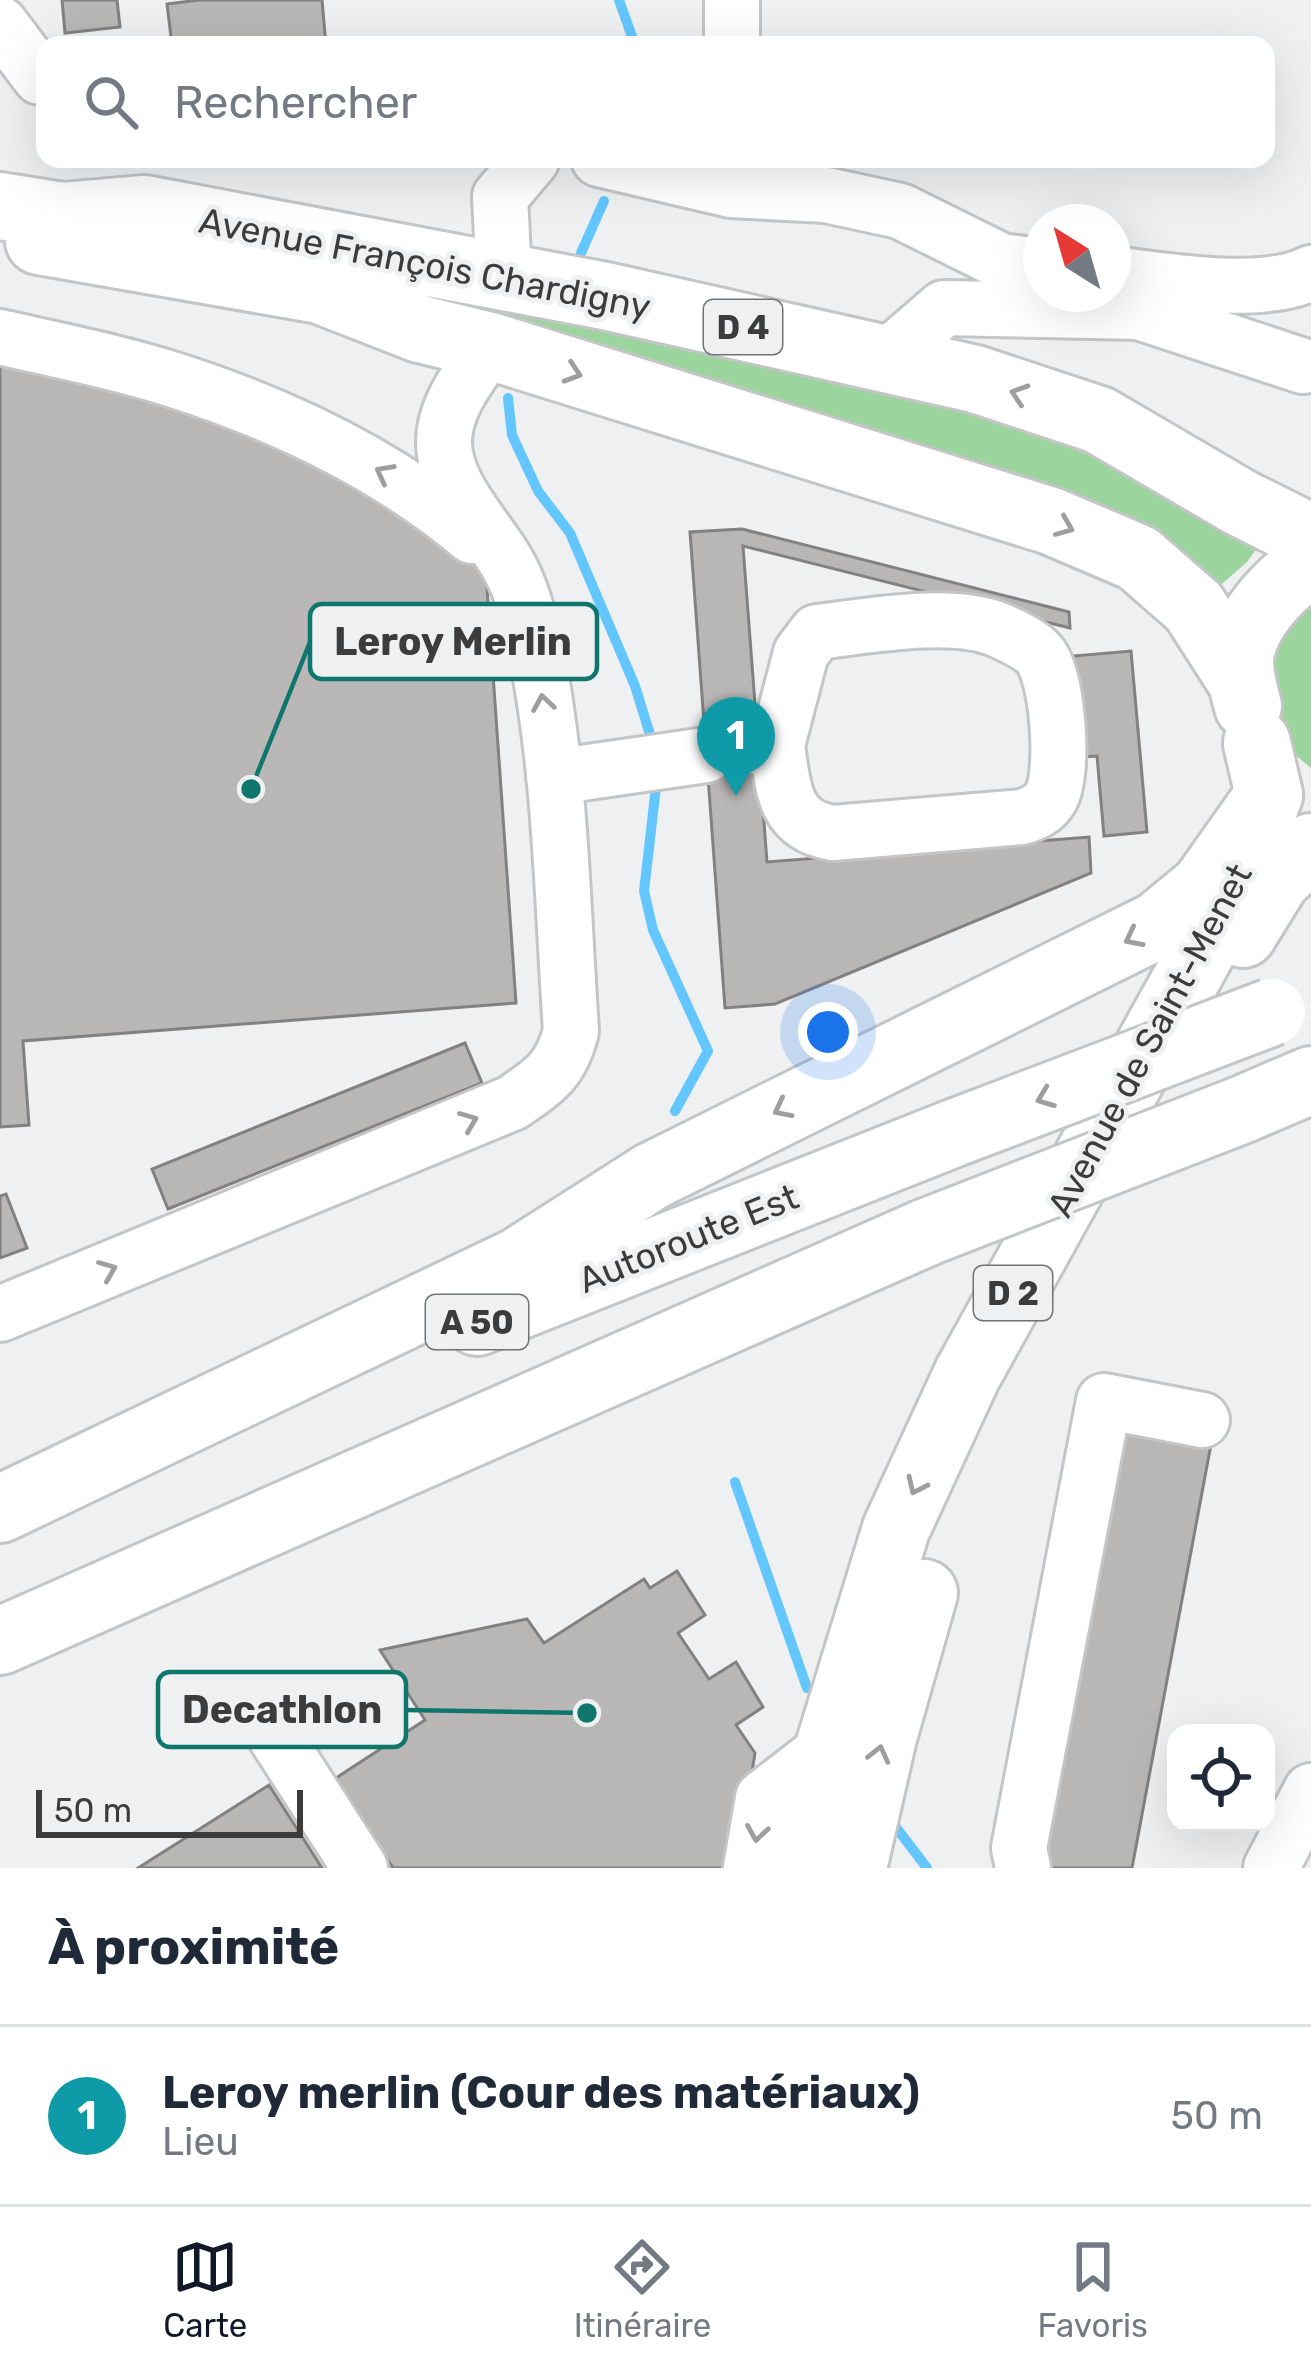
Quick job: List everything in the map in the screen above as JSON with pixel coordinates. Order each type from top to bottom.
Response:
[{"type":"main road","name":"D 4","points":[[0,181],[145,209]]},
{"type":"main road","name":"Avenue François Chardigny","points":[[0,206],[63,216],[145,209],[504,277],[975,380],[1100,420],[1241,503],[1311,538]]},
{"type":"main road","name":"Avenue François Chardigny","points":[[0,234],[320,290],[420,329],[490,346],[1051,521],[1138,558],[1194,607],[1270,754]]},
{"type":"main road","points":[[0,256],[420,329]]},
{"type":"main road","points":[[1100,420],[1311,485]]},
{"type":"main road","name":"Avenue de Saint-Menet","points":[[805,1868],[829,1747],[896,1529],[967,1376],[1235,891],[1270,754],[1241,648],[1262,609],[1293,574],[1311,564]]},
{"type":"main road","points":[[0,1510],[519,1261],[652,1176],[1158,925],[1204,887],[1270,754]]},
{"type":"main road","name":"Avenue de Saint-Menet","points":[[853,1868],[910,1635],[942,1536],[1023,1351],[1238,943],[1277,879],[1311,847]]},
{"type":"main road","name":"Autoroute Est","points":[[0,1510],[1291,1004]]},
{"type":"main road","name":"A 50","points":[[0,1594],[1311,1080]]},
{"type":"main road","points":[[0,1641],[927,1232]]},
{"type":"lane","points":[[732,36],[733,0]]},
{"type":"lane","points":[[0,24],[36,72]]},
{"type":"lane","points":[[504,277],[500,197],[524,168]]},
{"type":"lane","points":[[673,168],[731,175],[900,211],[1001,261],[1023,264]]},
{"type":"lane","points":[[1131,276],[1199,284],[1292,283],[1311,272]]},
{"type":"lane","points":[[885,359],[944,308],[1139,312],[1303,366]]},
{"type":"lane","points":[[0,337],[171,379],[307,433],[413,489],[511,569]]},
{"type":"lane","points":[[0,1314],[512,1103],[543,1082],[564,1059],[571,1031],[554,777],[532,630],[511,569],[451,478],[444,445],[458,393],[490,346]]},
{"type":"lane","points":[[924,620],[993,627],[1039,654],[1052,678],[1058,762],[1053,794],[1041,810],[1022,818],[833,833],[811,829],[747,749],[817,632],[924,620]]},
{"type":"lane","points":[[554,777],[747,749]]},
{"type":"lane","points":[[1022,1868],[1019,1848],[1104,1400],[1202,1420]]},
{"type":"lane","points":[[263,1717],[360,1868]]},
{"type":"lane","points":[[751,1868],[763,1798],[829,1747]]},
{"type":"lane","points":[[1271,1868],[1311,1791]]},
{"type":"green space","points":[[425,292],[1023,411],[1263,540],[1247,562],[1216,589],[422,300]]},
{"type":"green space","points":[[1311,590],[1311,768],[1268,732],[1268,633]]},
{"type":"building","points":[[62,0],[117,0],[120,27],[65,33]]},
{"type":"building","points":[[322,0],[325,36],[171,36],[167,4]]},
{"type":"building","points":[[0,352],[172,394],[396,495],[486,574],[516,1003],[23,1041],[29,1125],[0,1127]]},
{"type":"building","points":[[742,529],[1069,612],[1070,628],[743,546],[767,862],[1089,837],[1091,873],[775,1004],[725,1008],[690,532]]},
{"type":"building","points":[[1131,651],[1147,832],[1104,836],[1097,756],[1081,757],[1073,656]]},
{"type":"building","points":[[465,1043],[482,1083],[168,1209],[152,1169]]},
{"type":"building","points":[[6,1194],[27,1248],[0,1258],[0,1196]]},
{"type":"building","points":[[1115,1422],[1212,1439],[1132,1868],[1036,1868]]},
{"type":"building","points":[[677,1571],[705,1615],[678,1633],[709,1679],[736,1662],[763,1707],[736,1725],[755,1753],[737,1868],[393,1868],[336,1778],[425,1720],[380,1650],[527,1619],[544,1643],[644,1579],[650,1588]]},
{"type":"building","points":[[269,1785],[322,1868],[138,1868]]},
{"type":"waterway","points":[[619,0],[632,36]]},
{"type":"waterway","points":[[581,253],[604,201]]},
{"type":"waterway","points":[[508,398],[512,435],[538,491],[570,533],[635,686],[652,741]]},
{"type":"waterway","points":[[656,787],[644,891],[653,930],[708,1051],[675,1111]]},
{"type":"waterway","points":[[735,1482],[807,1688]]},
{"type":"waterway","points":[[895,1826],[927,1868]]},
{"type":"place","name":"Leroy Merlin","points":[[251,789]]},
{"type":"place","name":"Leroy merlin (Cour des matériaux)","points":[[736,796]]},
{"type":"place","name":"Decathlon","points":[[587,1713]]}]
